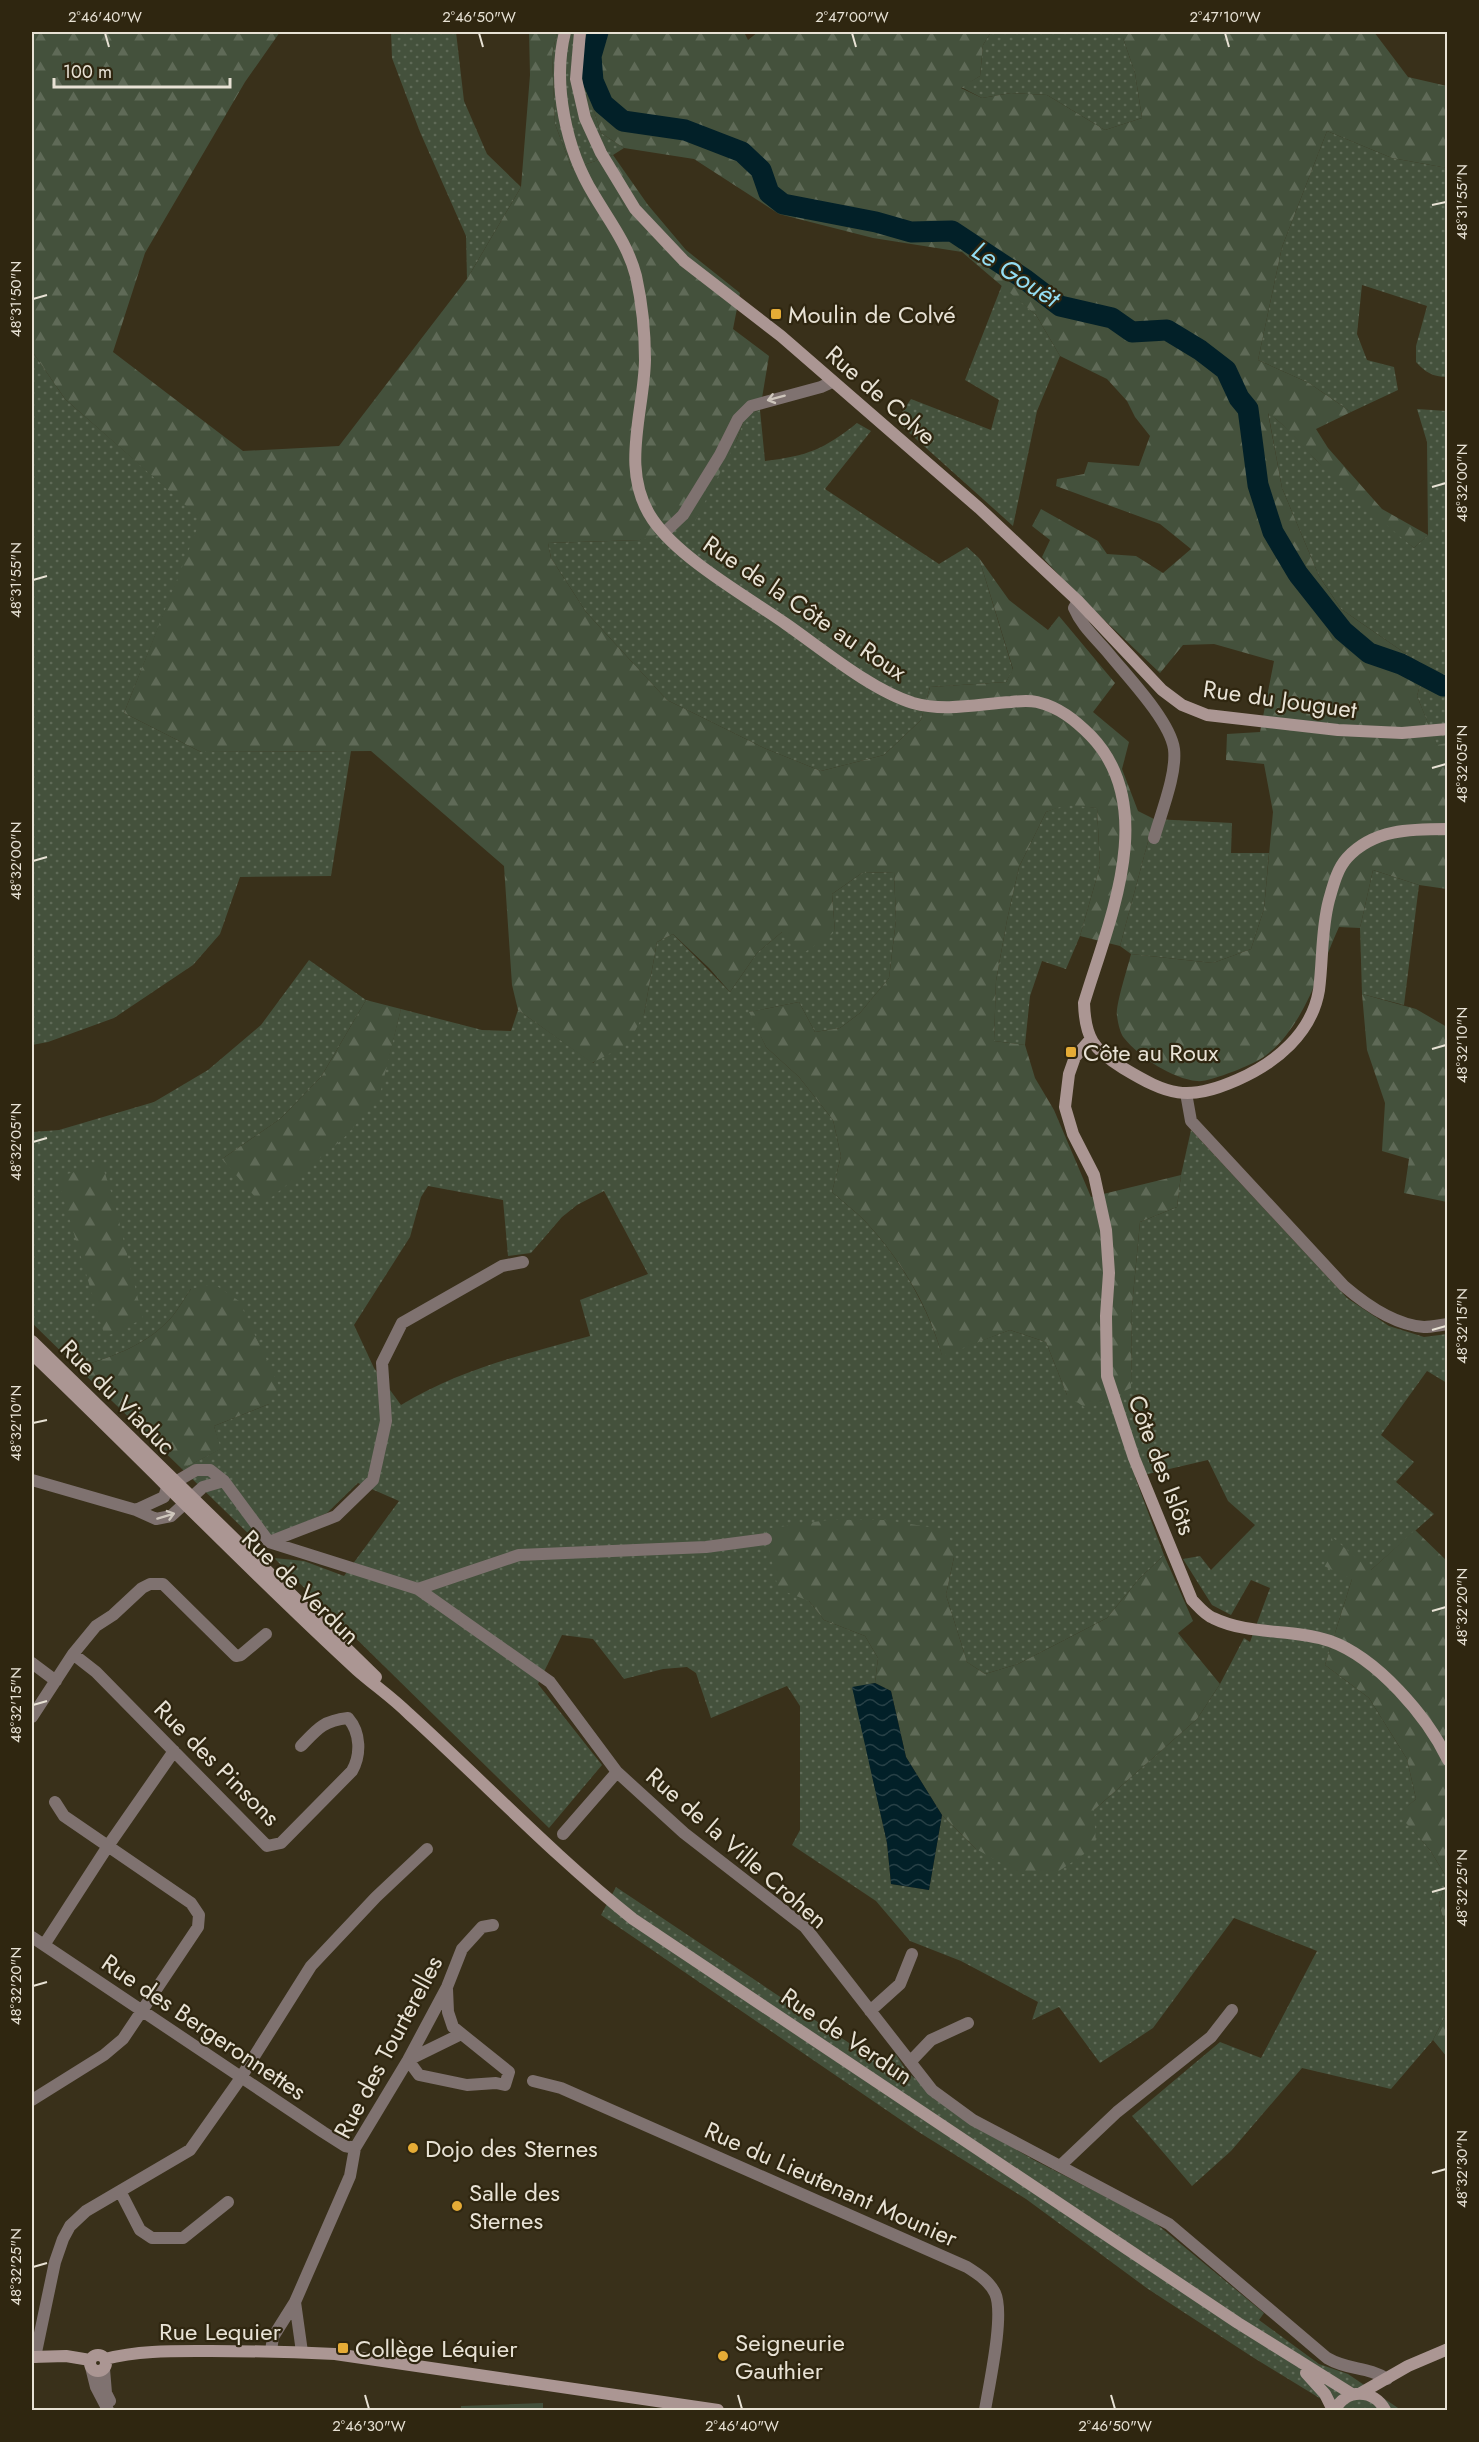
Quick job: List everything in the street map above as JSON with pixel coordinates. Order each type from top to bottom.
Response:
[{"type":"main road","name":"Rue de la Côte au Roux","points":[[565,32],[560,51],[567,129],[576,158],[592,192],[620,235],[635,273],[643,315],[645,362],[634,449],[636,474],[642,499],[652,518],[686,554],[854,672],[888,691],[912,703],[938,708],[1033,700],[1057,709],[1074,719],[1098,744],[1114,772],[1122,799],[1127,833],[1124,867],[1084,1003],[1084,1024],[1090,1040]]},
{"type":"main road","name":"Rue de Colve","points":[[580,32],[576,79],[585,118],[601,153],[635,209],[684,261],[781,336],[971,501],[1078,601]]},
{"type":"main road","name":"Rue du Jouguet","points":[[1078,601],[1162,690],[1182,705],[1207,715],[1338,730],[1402,733],[1448,729]]},
{"type":"main road","points":[[1090,1040],[1118,1065],[1155,1087],[1170,1092],[1212,1091],[1243,1077],[1274,1058],[1296,1040],[1308,1023],[1319,991],[1322,937],[1327,908],[1334,882],[1346,860],[1363,844],[1384,834],[1410,829],[1448,829]]},
{"type":"main road","name":"Côte des Islôts","points":[[1090,1040],[1075,1056],[1069,1074],[1065,1107],[1073,1134],[1094,1175],[1106,1230],[1109,1273],[1106,1316],[1107,1376],[1134,1458],[1192,1600],[1211,1618],[1249,1630],[1330,1641],[1357,1656],[1396,1686],[1442,1747],[1448,1760]]},
{"type":"main road","name":"Rue du Viaduc","points":[[32,1341],[124,1430],[171,1485]]},
{"type":"main road","name":"Rue du Viaduc","points":[[32,1354],[171,1485]]},
{"type":"main road","name":"Rue de Verdun","points":[[171,1485],[359,1671],[409,1713],[552,1850],[633,1919],[1290,2357],[1357,2394],[1375,2398],[1383,2407]]},
{"type":"main road","points":[[1334,2410],[1344,2398],[1357,2394],[1408,2366],[1448,2349]]},
{"type":"main road","name":"Rue Lequier","points":[[33,2357],[66,2355],[97,2364],[127,2353],[271,2351],[335,2354],[718,2410]]},
{"type":"main road","name":"Rue de Verdun","points":[[1290,2357],[1325,2394],[1334,2410]]},
{"type":"main road","points":[[1383,2407],[1387,2379]]},
{"type":"street","points":[[664,533],[683,515],[720,455],[738,419],[751,406],[832,382]]},
{"type":"street","points":[[1078,601],[1074,608],[1081,624],[1134,684],[1167,729],[1174,748],[1173,766],[1154,838]]},
{"type":"street","points":[[1186,1093],[1191,1121],[1344,1286],[1366,1305],[1401,1321],[1424,1327],[1448,1323]]},
{"type":"street","points":[[136,1510],[164,1497],[171,1485],[196,1470],[210,1470],[224,1481],[269,1542],[336,1516],[373,1479],[386,1421],[382,1363],[402,1323],[502,1266],[523,1262]]},
{"type":"street","points":[[32,1480],[136,1510],[156,1519],[171,1516],[203,1487],[224,1481]]},
{"type":"street","points":[[418,1589],[519,1555],[706,1547],[766,1539]]},
{"type":"street","name":"Rue de la Ville Crohen","points":[[269,1542],[418,1589],[550,1682],[617,1772],[684,1833],[805,1927],[932,2090],[973,2120],[1169,2224],[1327,2358],[1341,2366],[1376,2372],[1387,2379]]},
{"type":"street","points":[[32,1717],[73,1654],[96,1626],[150,1584],[163,1584],[236,1656],[241,1655],[266,1634]]},
{"type":"street","name":"Rue des Pinsons","points":[[73,1654],[96,1672],[267,1845],[281,1844],[352,1771],[358,1760],[354,1725],[348,1718],[331,1720],[320,1725],[302,1746]]},
{"type":"street","points":[[32,1663],[56,1681]]},
{"type":"street","points":[[44,1945],[108,1846],[174,1751]]},
{"type":"street","points":[[563,1834],[617,1772]]},
{"type":"street","points":[[32,2100],[104,2055],[123,2039],[198,1927],[199,1915],[191,1903],[64,1816],[55,1802]]},
{"type":"street","points":[[33,2357],[47,2295],[63,2239],[70,2226],[86,2211],[190,2150],[311,1966],[427,1849]]},
{"type":"street","name":"Rue des Tourterelles","points":[[271,2351],[273,2337],[295,2302],[350,2176],[355,2148],[408,2060],[447,1987],[462,1949],[483,1927],[494,1925]]},
{"type":"street","name":"Rue des Bergeronnettes","points":[[32,1937],[323,2132],[345,2146],[355,2148]]},
{"type":"street","points":[[870,2011],[900,1984],[912,1954]]},
{"type":"street","points":[[447,1987],[448,2012],[453,2027],[509,2072],[505,2085],[496,2083],[467,2085],[419,2075],[408,2060],[461,2034]]},
{"type":"street","points":[[1060,2166],[1117,2112],[1211,2037],[1233,2010]]},
{"type":"street","points":[[910,2062],[931,2040],[968,2023]]},
{"type":"street","name":"Rue du Lieutenant Mounier","points":[[533,2081],[561,2088],[957,2262],[983,2278],[995,2294],[999,2313],[985,2410]]},
{"type":"street","points":[[120,2191],[140,2230],[152,2238],[183,2238],[228,2202]]},
{"type":"street","points":[[295,2302],[302,2352]]},
{"type":"street","points":[[97,2364],[96,2387],[108,2410]]},
{"type":"street","points":[[97,2364],[114,2410]]},
{"type":"green space","points":[[32,32],[280,32],[245,82],[145,253],[113,352],[243,451],[339,446],[467,279],[521,187],[530,75],[529,32],[557,32],[552,55],[555,124],[572,169],[613,155],[648,205],[686,250],[740,293],[733,329],[769,356],[760,410],[746,415],[736,442],[694,523],[640,540],[548,543],[551,558],[586,612],[667,700],[764,748],[821,771],[884,755],[921,720],[930,687],[1006,682],[1013,669],[979,558],[1009,600],[1048,630],[1059,616],[1115,683],[1093,712],[1129,742],[1122,769],[1138,811],[1154,819],[1120,946],[1080,936],[1100,866],[1097,808],[1066,805],[1046,812],[1019,867],[996,981],[994,1041],[1025,1045],[1035,1078],[1054,1110],[1091,1197],[1181,1175],[1177,1207],[1140,1222],[1132,1306],[1131,1388],[1087,1409],[1067,1395],[1046,1342],[1010,1330],[942,1356],[921,1301],[901,1266],[864,1220],[832,1192],[841,1156],[833,1120],[799,1077],[766,1047],[749,1012],[799,1002],[815,1032],[840,1028],[860,1013],[889,978],[896,920],[894,872],[862,873],[832,894],[835,932],[805,952],[782,932],[757,953],[730,992],[709,968],[673,934],[657,942],[644,1014],[628,1044],[592,1063],[518,1010],[512,985],[504,866],[371,751],[201,752],[124,713],[201,519],[65,399],[32,351]]},
{"type":"green space","points":[[391,32],[456,32],[464,101],[487,154],[521,187],[467,279],[466,236],[420,132],[392,58]]},
{"type":"green space","points":[[557,32],[590,32],[586,72],[593,107],[601,133],[624,148],[613,155],[572,169],[555,124],[552,55]]},
{"type":"green space","points":[[590,32],[744,32],[748,40],[758,32],[991,32],[983,45],[980,76],[961,88],[982,98],[1011,93],[1047,95],[1105,130],[1142,118],[1135,73],[1123,32],[1374,32],[1408,77],[1447,86],[1447,168],[1392,158],[1327,131],[1282,247],[1258,360],[1309,383],[1351,412],[1316,429],[1328,448],[1382,509],[1428,535],[1414,548],[1352,495],[1288,430],[1268,413],[1282,488],[1319,576],[1341,609],[1425,667],[1417,696],[1437,745],[1447,743],[1447,889],[1419,885],[1373,870],[1360,928],[1339,927],[1300,1014],[1279,1044],[1265,1056],[1242,1068],[1211,1079],[1197,1081],[1188,1079],[1167,1072],[1138,1052],[1123,1036],[1118,1022],[1118,1004],[1131,954],[1213,963],[1251,949],[1264,909],[1273,812],[1264,764],[1226,760],[1227,734],[1260,732],[1274,661],[1214,644],[1183,645],[1160,673],[1076,593],[1042,557],[1050,540],[1032,526],[1041,509],[1098,541],[1107,554],[1136,556],[1163,573],[1191,549],[1160,524],[1056,486],[1057,479],[1084,474],[1088,462],[1139,466],[1150,436],[1135,417],[1127,401],[1107,379],[1060,356],[1036,315],[962,252],[873,238],[779,214],[694,159],[624,148],[601,133],[587,83],[586,59]]},
{"type":"green space","points":[[991,32],[1123,32],[1135,73],[1142,118],[1105,130],[1047,95],[1011,93],[982,98],[961,87],[980,76],[983,45]]},
{"type":"green space","points":[[1327,131],[1392,158],[1447,168],[1447,377],[1430,373],[1416,362],[1416,346],[1427,306],[1362,285],[1357,334],[1367,360],[1394,367],[1398,390],[1351,412],[1309,383],[1258,360],[1282,247]]},
{"type":"green space","points":[[1002,285],[1036,315],[1060,356],[1037,411],[1013,526],[896,421],[911,399],[991,430],[999,400],[965,380]]},
{"type":"green space","points":[[32,351],[65,399],[202,519],[124,713],[201,752],[351,751],[331,876],[240,877],[220,934],[193,965],[114,1018],[48,1042],[32,1045]]},
{"type":"green space","points":[[1417,409],[1447,411],[1447,743],[1437,746],[1417,696],[1425,667],[1341,609],[1319,576],[1282,488],[1268,412],[1291,432],[1315,459],[1414,548],[1428,535],[1427,442]]},
{"type":"green space","points":[[760,410],[765,461],[793,457],[815,450],[857,423],[871,431],[825,489],[939,564],[967,547],[979,558],[1013,670],[1006,682],[930,687],[921,720],[884,755],[821,771],[764,748],[667,700],[586,612],[551,558],[548,543],[640,540],[736,442],[746,415]]},
{"type":"green space","points":[[1066,804],[1097,808],[1100,866],[1080,936],[1066,969],[1042,961],[1030,996],[1025,1045],[994,1041],[996,981],[1019,867],[1046,812]]},
{"type":"green space","points":[[1154,819],[1232,823],[1231,853],[1269,853],[1264,909],[1251,949],[1213,963],[1131,954],[1120,946]]},
{"type":"green space","points":[[1373,870],[1419,885],[1404,1005],[1362,994],[1360,928]]},
{"type":"green space","points":[[894,872],[896,920],[889,978],[860,1013],[840,1028],[815,1032],[799,1002],[750,1012],[766,1047],[799,1077],[833,1120],[841,1156],[832,1192],[877,1234],[900,1266],[929,1318],[942,1355],[1010,1330],[1046,1342],[1067,1395],[1131,1388],[1132,1306],[1140,1222],[1177,1207],[1191,1130],[1347,1298],[1389,1326],[1424,1337],[1447,1334],[1447,1383],[1427,1371],[1381,1435],[1414,1462],[1396,1482],[1434,1514],[1371,1570],[1352,1579],[1325,1665],[1369,1698],[1407,1759],[1416,1799],[1399,1814],[1430,1850],[1447,1878],[1439,1904],[1447,1931],[1447,2012],[1433,2040],[1391,2089],[1302,2068],[1231,2151],[1192,2186],[1132,2116],[1220,2042],[1261,2058],[1317,1951],[1234,1918],[1153,2028],[1100,2063],[1059,2007],[1032,2020],[1038,2002],[961,1961],[910,1941],[876,1901],[792,1845],[800,1830],[800,1706],[787,1686],[711,1718],[696,1673],[687,1667],[663,1669],[624,1679],[593,1639],[562,1635],[538,1684],[602,1765],[549,1828],[274,1558],[304,1561],[344,1576],[399,1501],[358,1483],[327,1513],[257,1542],[182,1469],[220,1449],[214,1426],[269,1404],[191,1289],[170,1319],[146,1339],[113,1355],[77,1367],[32,1323],[32,1132],[59,1130],[154,1102],[208,1070],[261,1025],[309,960],[366,1000],[321,1077],[280,1119],[222,1159],[378,1098],[401,1009],[482,1030],[511,1031],[518,1010],[593,1063],[644,1014],[657,942],[673,934],[730,992],[757,953],[782,932],[835,932],[832,894],[862,873]],"holes":[[[428,1186],[503,1200],[508,1256],[531,1253],[562,1217],[577,1205],[604,1191],[648,1274],[580,1300],[590,1336],[517,1356],[470,1372],[447,1381],[401,1405],[374,1368],[354,1325],[410,1237],[421,1197]],[[1208,1460],[1228,1501],[1255,1525],[1211,1570],[1200,1556],[1183,1559],[1212,1605],[1231,1615],[1251,1580],[1270,1588],[1250,1642],[1244,1638],[1220,1684],[1197,1719],[1094,1810],[976,1849],[942,1815],[929,1890],[891,1884],[887,1843],[853,1688],[875,1683],[878,1658],[865,1636],[824,1620],[809,1601],[954,1557],[946,1595],[967,1662],[985,1674],[1018,1664],[1107,1618],[1138,1580],[1164,1555],[1135,1477]]]},
{"type":"green space","points":[[1362,994],[1416,1009],[1447,1027],[1447,1202],[1404,1193],[1409,1159],[1382,1151],[1385,1103],[1367,1050]]},
{"type":"green space","points":[[366,1000],[401,1009],[379,1098],[343,1139],[262,1205],[222,1159],[280,1119],[321,1077]]},
{"type":"green space","points":[[102,1164],[114,1201],[143,1319],[105,1337],[57,1177]]},
{"type":"green space","points":[[214,1284],[239,1301],[279,1386],[269,1404],[214,1426],[221,1449],[182,1469],[77,1367],[113,1355],[146,1339],[170,1319],[191,1289]]},
{"type":"green space","points":[[828,1520],[885,1520],[948,1530],[954,1557],[946,1595],[967,1662],[985,1674],[1018,1664],[1107,1618],[1138,1580],[1164,1555],[1193,1621],[1178,1633],[1220,1684],[1197,1719],[1094,1810],[1096,1846],[1056,1873],[1021,1874],[976,1849],[942,1815],[906,1757],[891,1691],[875,1683],[878,1658],[865,1636],[824,1620],[809,1601],[778,1589],[765,1529]]},
{"type":"green space","points":[[1415,1530],[1447,1561],[1447,1878],[1430,1850],[1398,1814],[1416,1799],[1407,1759],[1369,1698],[1325,1665],[1352,1579],[1324,1566],[1332,1537],[1371,1570]]},
{"type":"green space","points":[[1447,1879],[1447,1931],[1439,1904]]},
{"type":"green space","points":[[616,1887],[885,2067],[895,2053],[907,2072],[974,2125],[1034,2160],[1153,2221],[1264,2313],[1259,2320],[1319,2364],[1348,2374],[1401,2410],[1339,2410],[1148,2289],[1026,2199],[917,2131],[601,1915]]},
{"type":"green space","points":[[1447,2012],[1447,2057],[1433,2040]]},
{"type":"green space","points":[[543,2403],[543,2410],[461,2410],[461,2406]]},
{"type":"water","points":[[875,1683],[891,1691],[906,1757],[942,1815],[929,1890],[891,1884],[887,1843],[852,1687]]},
{"type":"waterway","name":"Le Gouët","points":[[598,32],[591,56],[593,81],[603,104],[623,121],[685,130],[742,152],[761,170],[769,193],[783,204],[876,222],[911,232],[952,231],[1026,280],[1060,306],[1112,318],[1132,332],[1167,330],[1200,350],[1226,370],[1239,398],[1248,409],[1258,485],[1273,532],[1298,574],[1343,631],[1369,653],[1401,664],[1443,686],[1448,686]]},
{"type":"place","name":"Moulin de Colvé","points":[[776,314]]},
{"type":"place","name":"Côte au Roux","points":[[1071,1052]]},
{"type":"place","name":"Dojo des Sternes","points":[[413,2148]]},
{"type":"place","name":"Salle des Sternes","points":[[457,2206]]},
{"type":"place","name":"Collège Léquier","points":[[343,2348]]},
{"type":"place","name":"Seigneurie Gauthier","points":[[723,2356]]}]
